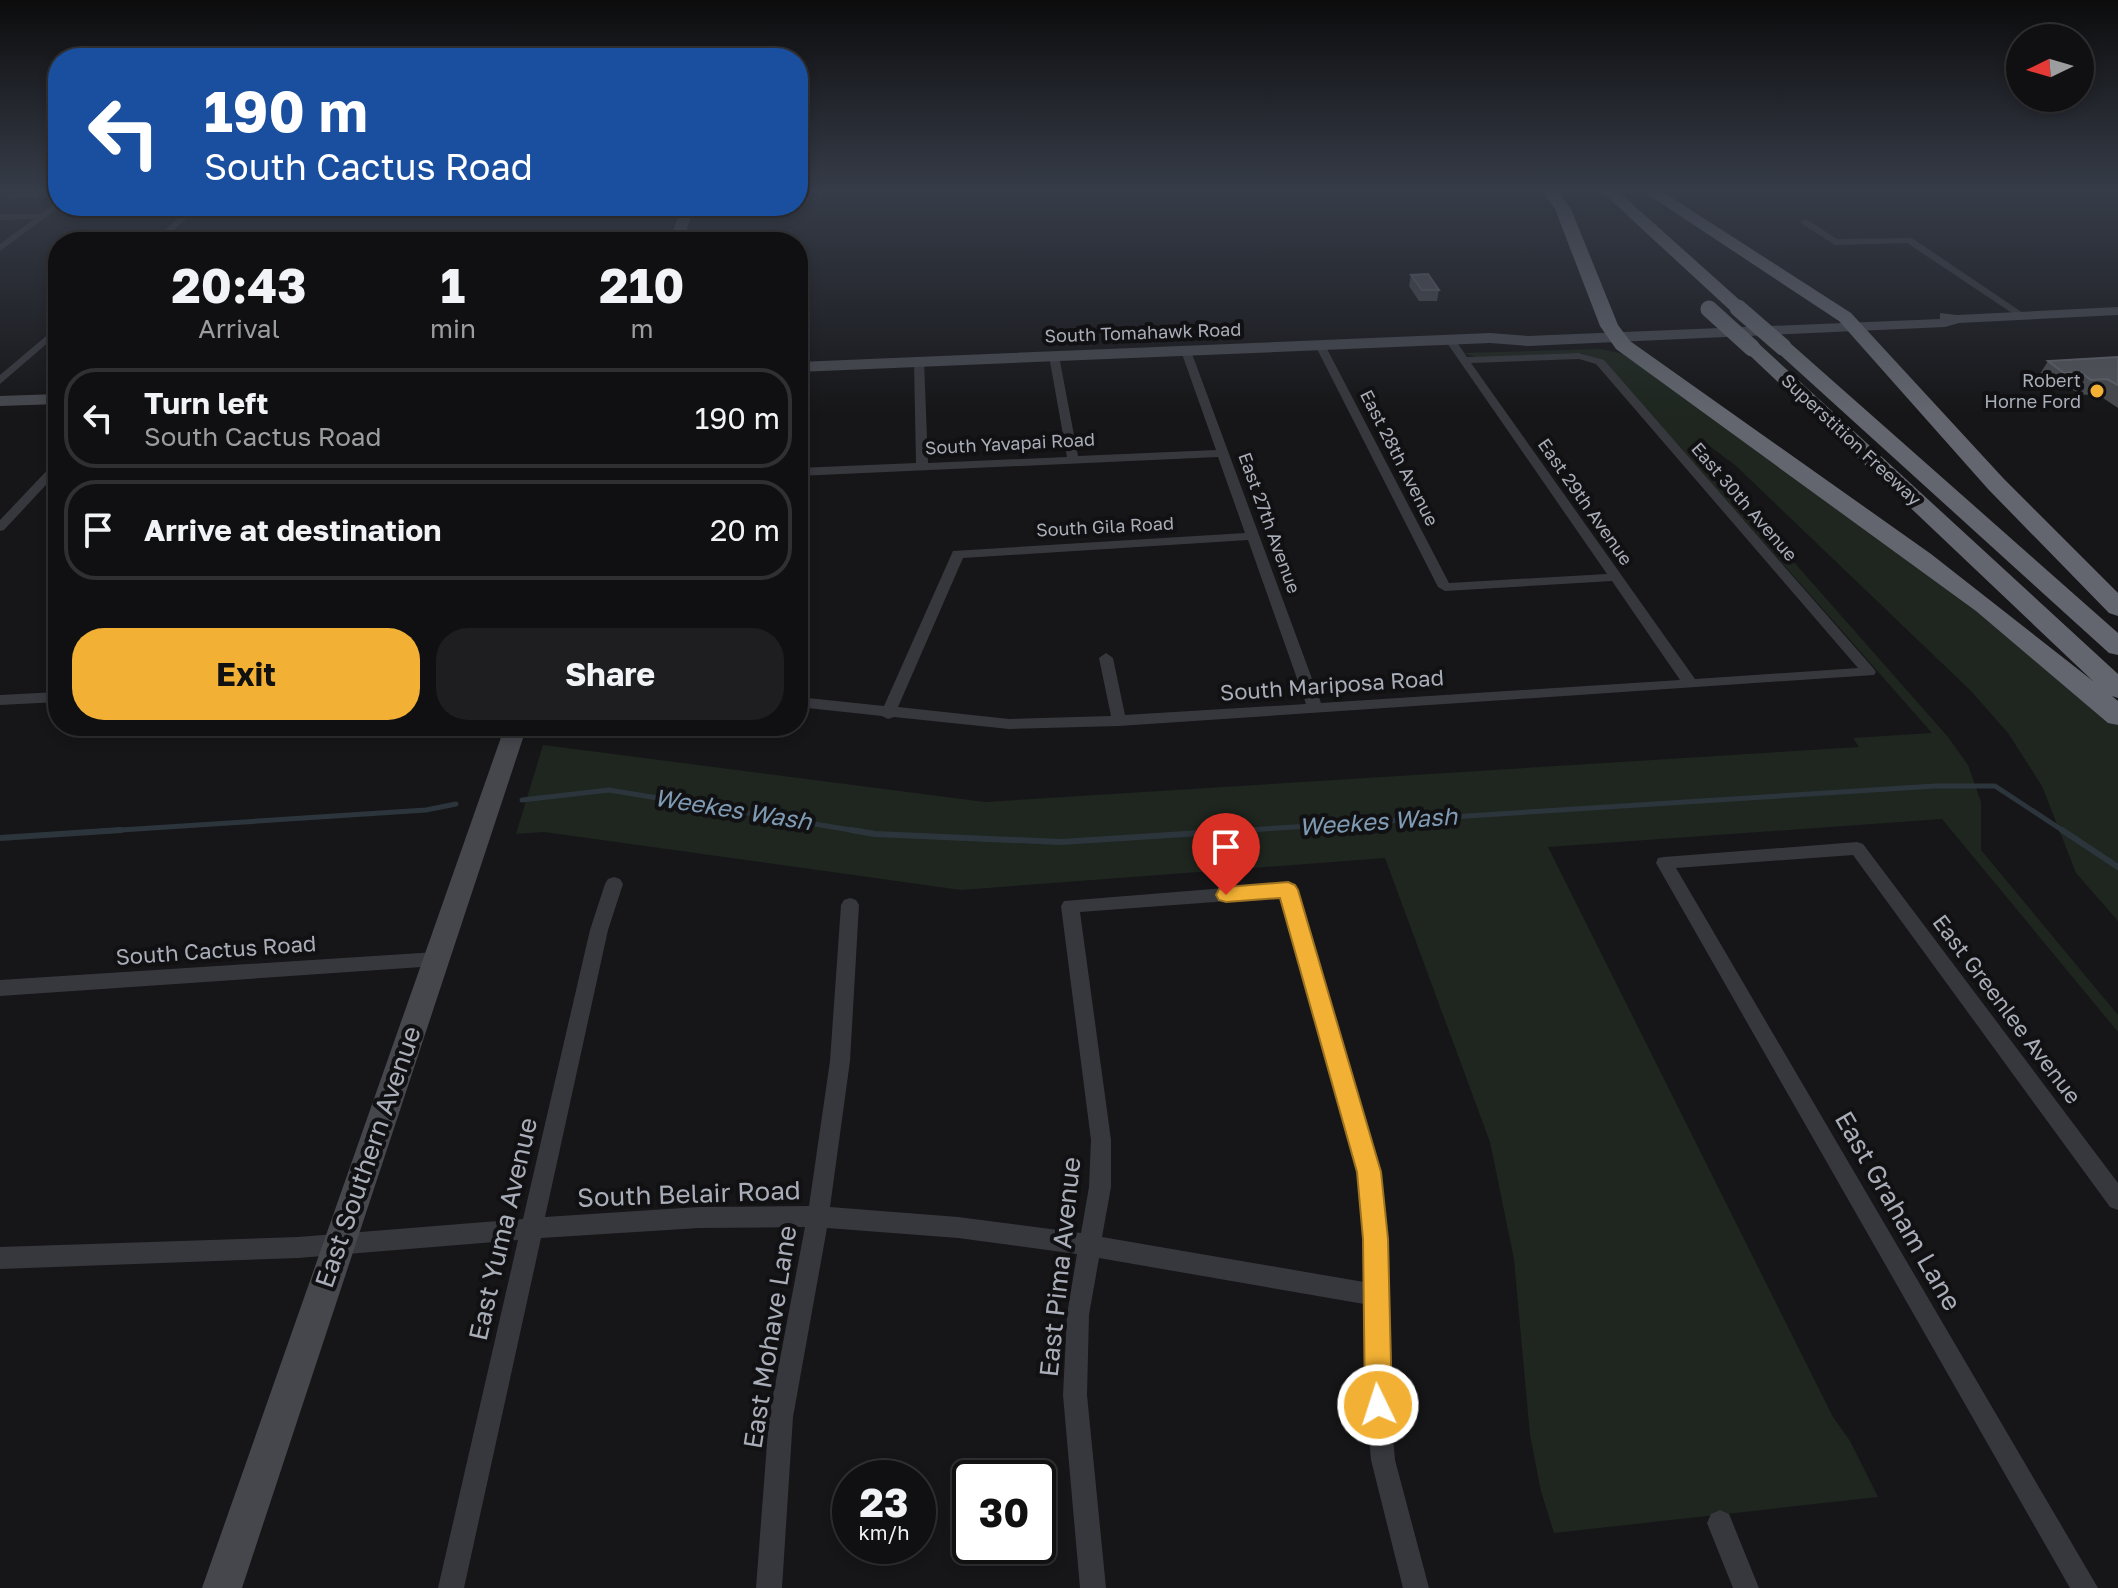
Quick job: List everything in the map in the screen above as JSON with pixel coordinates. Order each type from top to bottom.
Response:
[{"type":"highway","points":[[1586,266],[1613,332],[1623,345],[1985,606],[2118,716]]},
{"type":"highway","name":"Superstition Freeway","points":[[1692,266],[2118,647]]},
{"type":"highway","points":[[1765,266],[1851,322],[1995,484],[2118,608]]},
{"type":"highway","name":"Superstition Freeway","points":[[1704,304],[2118,689]]},
{"type":"main road","name":"South Tomahawk Road","points":[[808,367],[1490,338],[1528,341],[1613,332],[1851,322],[1945,323],[1957,319],[2021,315],[2115,313]]},
{"type":"main road","points":[[0,401],[48,399]]},
{"type":"main road","name":"East Southern Avenue","points":[[222,1588],[513,736]]},
{"type":"street","points":[[1948,266],[2021,315]]},
{"type":"street","points":[[0,381],[48,338]]},
{"type":"street","name":"East 29th Avenue","points":[[1450,340],[1691,684]]},
{"type":"street","name":"East 28th Avenue","points":[[1320,345],[1445,587],[1615,577]]},
{"type":"street","name":"East 27th Avenue","points":[[1186,351],[1315,708]]},
{"type":"street","points":[[1054,356],[1073,459]]},
{"type":"street","name":"East 30th Avenue","points":[[1464,360],[1591,357],[1600,362],[1869,672]]},
{"type":"street","points":[[919,362],[922,466]]},
{"type":"street","name":"South Yavapai Road","points":[[808,472],[1224,453]]},
{"type":"street","points":[[0,527],[48,476]]},
{"type":"street","name":"South Gila Road","points":[[888,714],[958,554],[1254,536]]},
{"type":"street","points":[[1106,658],[1119,721]]},
{"type":"street","name":"South Mariposa Road","points":[[808,703],[888,714],[1009,724],[1119,721],[1869,672]]},
{"type":"street","points":[[0,700],[48,698]]},
{"type":"street","name":"East Greenlee Avenue","points":[[1664,863],[1857,848],[2118,1200]]},
{"type":"street","name":"East Graham Lane","points":[[1664,863],[2085,1588]]},
{"type":"street","name":"East Yuma Avenue","points":[[451,1588],[599,930],[614,884]]},
{"type":"street","name":"East Pima Avenue","points":[[1093,1588],[1075,1395],[1078,1315],[1100,1187],[1101,1140],[1070,906],[1288,890],[1369,1172],[1375,1239],[1375,1295]]},
{"type":"street","name":"East Mohave Lane","points":[[769,1588],[781,1417],[818,1217],[840,1061],[850,905]]},
{"type":"street","name":"South Cactus Road","points":[[0,988],[436,959]]},
{"type":"street","name":"South Belair Road","points":[[0,1258],[338,1245],[716,1216],[818,1217],[954,1225],[1091,1245],[1375,1295]]},
{"type":"street","points":[[1375,1295],[1376,1378],[1383,1460],[1416,1588]]},
{"type":"street","points":[[1720,1523],[1746,1588]]},
{"type":"shaded area","points":[[1600,349],[1624,354],[1981,611],[2118,725],[2118,921],[2076,873],[2042,786],[2008,733],[1971,691],[1735,465],[1708,445],[1701,444],[1697,452],[1948,737],[1968,765],[1981,802],[1981,850],[2118,1015],[2118,1032],[1942,819],[1548,847],[1833,1417],[1850,1441],[1878,1497],[1554,1533],[1541,1491],[1530,1435],[1514,1259],[1490,1142],[1385,858],[961,890],[544,832],[516,834],[543,745],[985,802],[1859,747],[1853,738],[1932,733],[1604,361],[1581,353],[1476,357],[1464,353]]},
{"type":"building","points":[[1428,274],[1439,290],[1422,290],[1411,275]]},
{"type":"building","points":[[2118,357],[2118,385],[2107,379],[2091,380],[2080,372],[2064,373],[2048,361]]},
{"type":"waterway","name":"Weekes Wash","points":[[1216,832],[1935,786],[1995,786],[2065,832]]},
{"type":"waterway","name":"Weekes Wash","points":[[522,800],[609,790],[863,832]]},
{"type":"waterway","name":"Weekes Wash","points":[[90,832],[426,810],[456,804]]},
{"type":"waterway","name":"Weekes Wash","points":[[0,838],[121,830]]},
{"type":"waterway","name":"Weekes Wash","points":[[851,830],[863,832]]},
{"type":"waterway","name":"Weekes Wash","points":[[1216,832],[1247,830]]},
{"type":"waterway","name":"Weekes Wash","points":[[2062,830],[2118,867]]},
{"type":"waterway","name":"Weekes Wash","points":[[863,832],[1061,842],[1216,832]]},
{"type":"place","name":"Robert Horne Ford","points":[[2097,391]]},
{"type":"route","points":[[1226,895],[1288,890],[1369,1172],[1375,1239],[1378,1405]]}]
